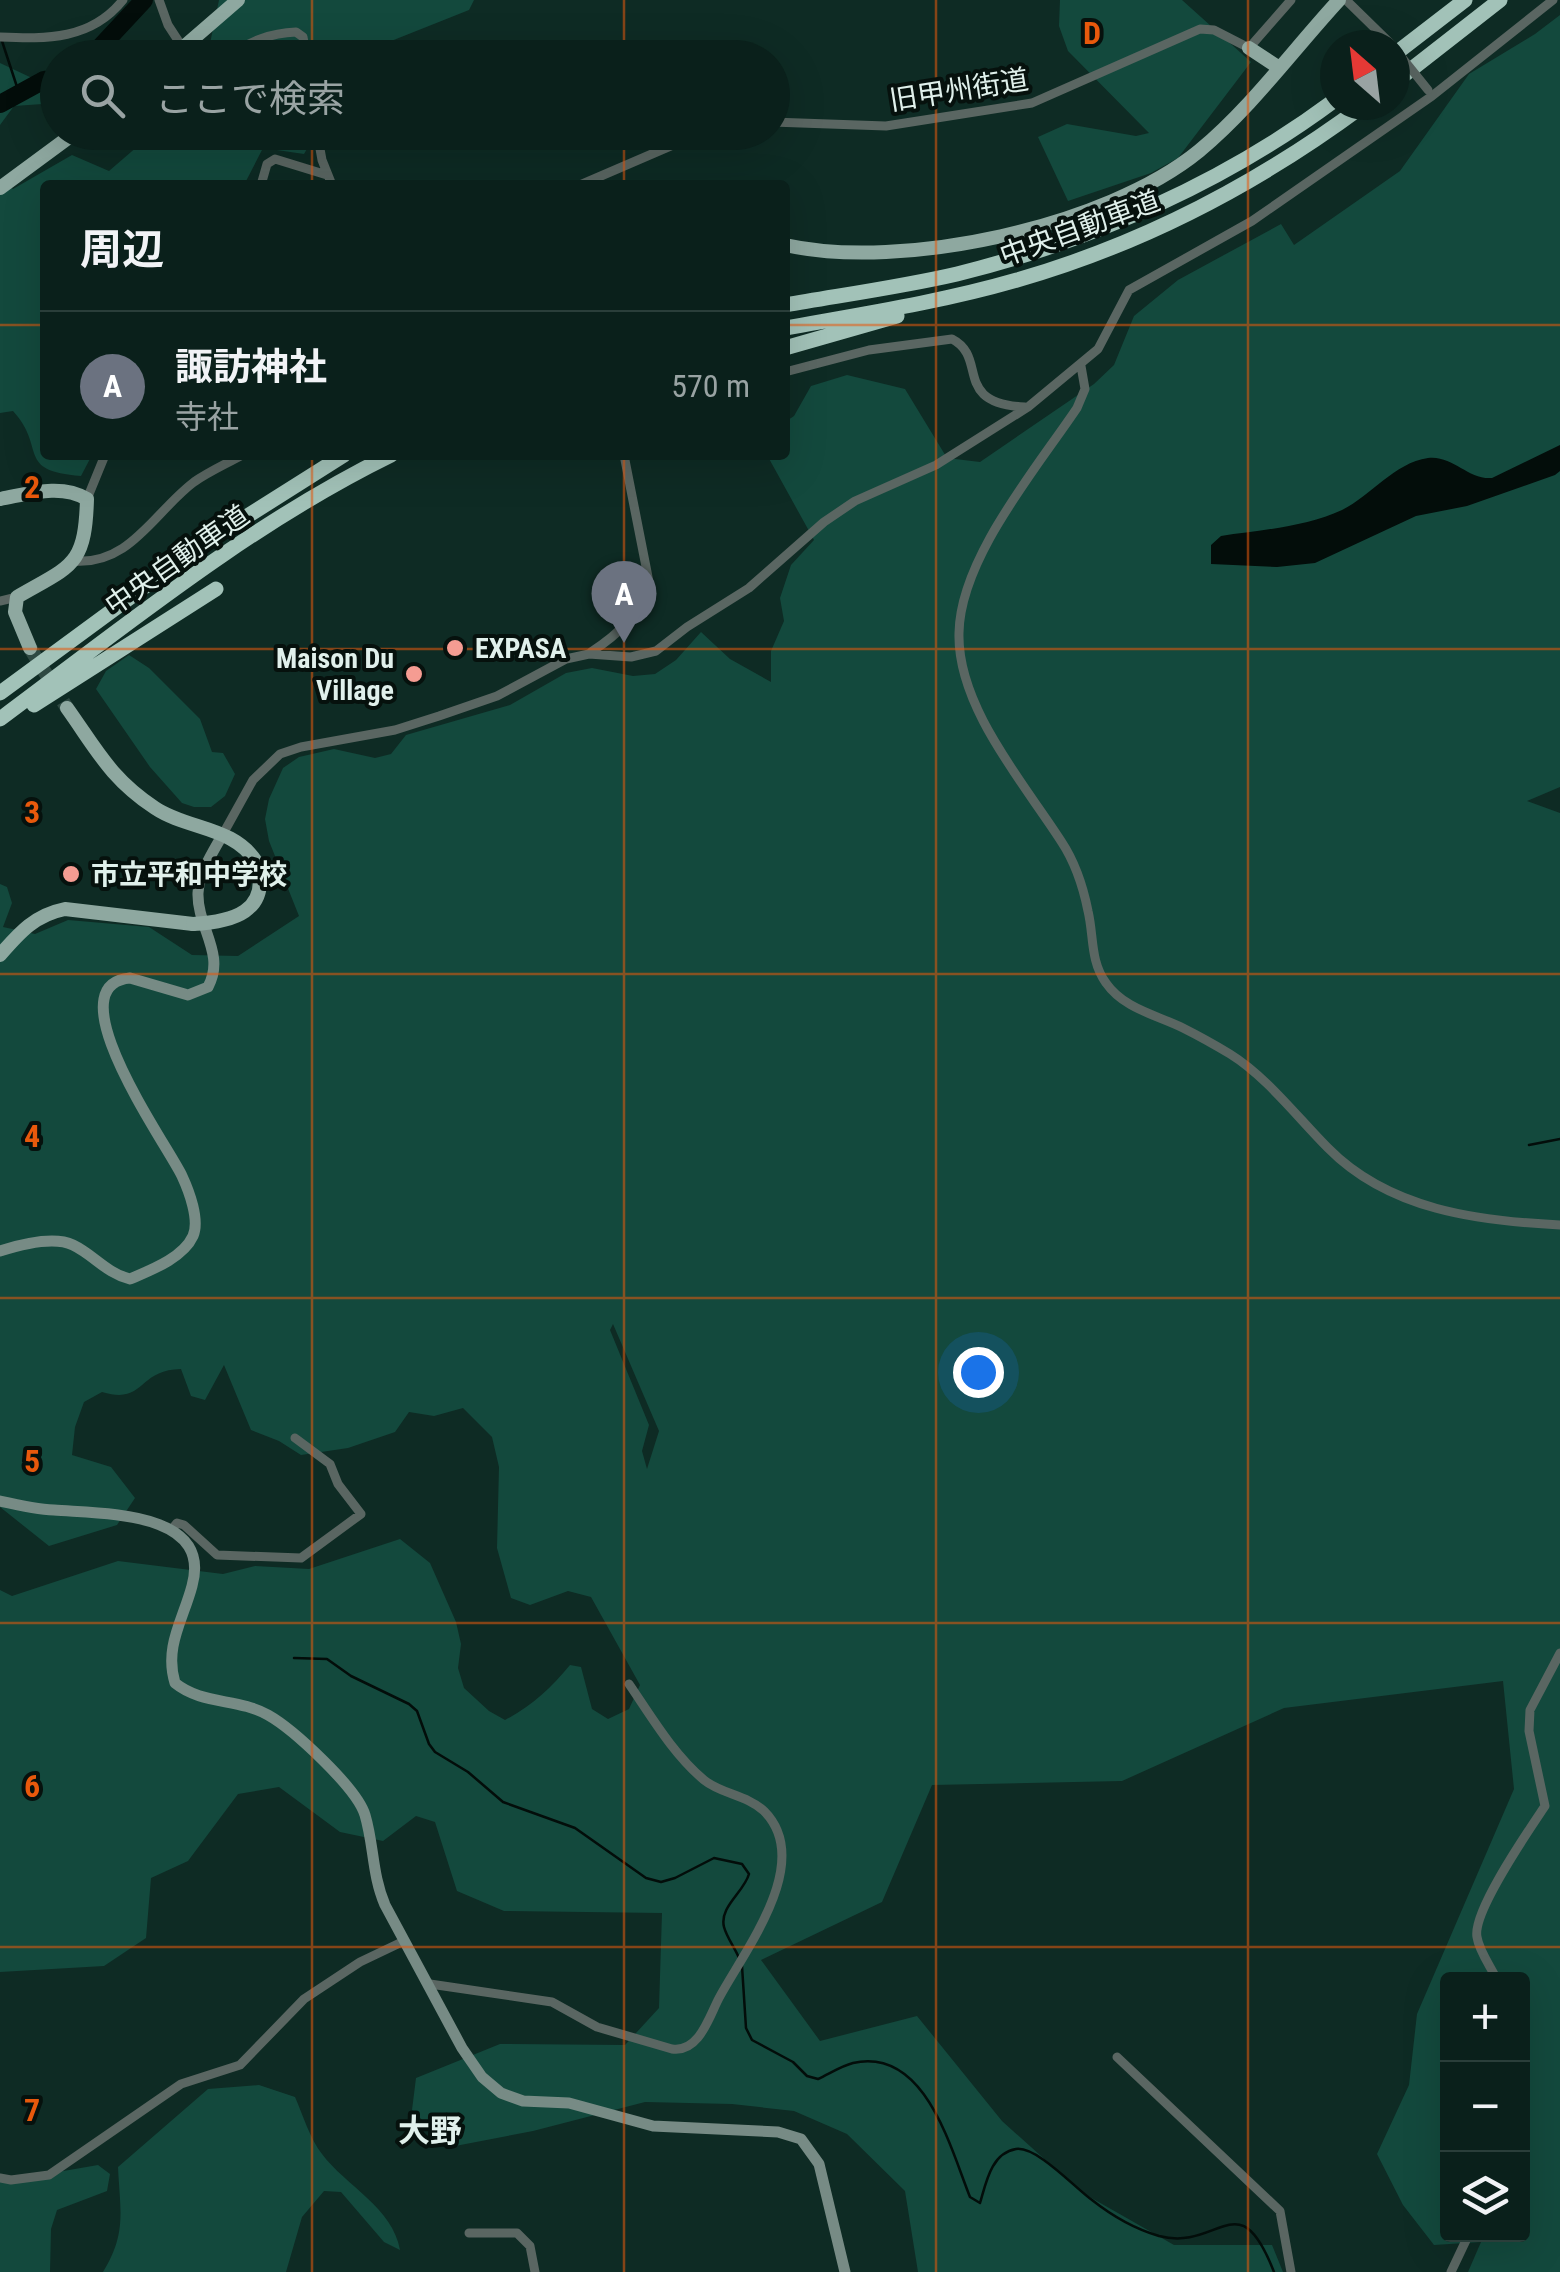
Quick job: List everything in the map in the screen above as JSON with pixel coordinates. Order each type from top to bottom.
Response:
[{"type":"highway","points":[[1410,38],[1464,0]]},
{"type":"highway","points":[[1410,70],[1500,0]]},
{"type":"highway","name":"中央自動車道","points":[[790,305],[968,271],[1068,242],[1118,223],[1216,176],[1320,110]]},
{"type":"highway","name":"中央自動車道","points":[[790,327],[898,308],[1016,280],[1121,245],[1174,221],[1283,161],[1342,120]]},
{"type":"highway","points":[[790,347],[1016,280]]},
{"type":"highway","name":"中央自動車道","points":[[0,693],[200,546],[336,460]]},
{"type":"highway","name":"中央自動車道","points":[[0,719],[202,570],[381,460]]},
{"type":"highway","points":[[0,728],[216,589]]},
{"type":"main road","points":[[191,40],[238,0]]},
{"type":"main road","points":[[790,246],[841,251],[924,250],[979,242],[1047,224],[1131,192],[1184,162],[1212,138],[1342,0]]},
{"type":"main road","points":[[1249,48],[1278,67]]},
{"type":"main road","points":[[1,188],[52,150]]},
{"type":"main road","points":[[2,499],[47,490],[72,492],[87,499],[82,551],[17,597],[15,612],[30,648]]},
{"type":"main road","points":[[0,955],[32,921],[65,909],[194,924],[232,919],[248,909],[259,891],[257,864],[241,844],[223,834],[166,816],[136,795],[101,762],[67,708]]},
{"type":"main road","points":[[0,1251],[58,1241],[74,1245],[102,1267],[130,1279],[182,1251],[193,1236],[195,1225],[182,1175],[111,1047],[102,1012],[105,993],[121,979],[188,994],[208,987],[215,962],[198,893],[223,834]]},
{"type":"main road","points":[[0,1502],[148,1520],[172,1529],[190,1549],[195,1564],[194,1582],[171,1645],[170,1667],[175,1682],[198,1697],[246,1705],[271,1716],[348,1787],[366,1818],[376,1884],[462,2048],[482,2078],[501,2093],[524,2101],[569,2103],[653,2126],[778,2132],[801,2139],[819,2164],[845,2272]]},
{"type":"street","points":[[0,37],[42,39],[68,35],[104,20],[123,0]]},
{"type":"street","points":[[159,0],[173,40]]},
{"type":"street","points":[[1249,48],[1291,0]]},
{"type":"street","points":[[1342,0],[1380,30]]},
{"type":"street","points":[[223,834],[253,780],[280,754],[300,746],[396,730],[428,720],[497,696],[566,658],[589,654],[630,657],[656,651],[687,626],[749,588],[824,522],[855,501],[936,465],[1028,407],[1098,349],[1128,290],[1252,221],[1553,0]]},
{"type":"street","name":"旧甲州街道","points":[[790,123],[886,126],[1032,103],[1200,29],[1214,30],[1249,48]]},
{"type":"street","points":[[262,40],[296,32],[304,40]]},
{"type":"street","points":[[1410,69],[1430,93]]},
{"type":"street","points":[[322,150],[329,180]]},
{"type":"street","points":[[592,180],[661,150]]},
{"type":"street","points":[[262,180],[267,164],[274,159],[329,180]]},
{"type":"street","points":[[790,371],[869,350],[952,339],[965,349],[972,378],[985,397],[1008,406],[1028,407]]},
{"type":"street","points":[[1081,366],[1085,388],[1078,408],[979,558],[962,602],[959,633],[966,682],[977,710],[1078,871],[1089,912],[1093,952],[1102,978],[1118,998],[1234,1057],[1332,1152],[1371,1181],[1455,1214],[1560,1225]]},
{"type":"street","points":[[87,499],[103,460]]},
{"type":"street","points":[[73,561],[94,563],[128,546],[193,483],[233,460]]},
{"type":"street","points":[[589,654],[634,615],[650,587],[625,460]]},
{"type":"street","points":[[0,601],[17,597]]},
{"type":"street","points":[[172,1529],[177,1524],[184,1525],[217,1555],[301,1558],[361,1514],[338,1484],[330,1464],[295,1438]]},
{"type":"street","points":[[1493,1972],[1476,1939],[1476,1924],[1499,1878],[1545,1806],[1529,1731],[1530,1710],[1560,1653]]},
{"type":"street","points":[[430,1984],[489,1996],[552,2002],[598,2027],[672,2049],[681,2050],[696,2041],[738,1962],[768,1916],[780,1872],[778,1836],[768,1814],[758,1806],[708,1783],[689,1765],[629,1684]]},
{"type":"street","points":[[0,2178],[49,2174],[181,2084],[240,2065],[304,1999],[360,1962],[404,1941]]},
{"type":"street","points":[[1117,2058],[1280,2211],[1291,2272]]},
{"type":"street","points":[[469,2233],[517,2233],[530,2246],[535,2272]]},
{"type":"street","points":[[1451,2272],[1464,2242]]},
{"type":"green space","points":[[219,0],[474,0],[469,10],[394,40],[211,40]]},
{"type":"green space","points":[[1060,0],[1182,0],[1251,62],[1178,158],[1151,173],[1068,201],[1038,137],[1067,124],[1136,136],[1149,133],[1068,51],[1059,26]]},
{"type":"green space","points":[[1560,15],[1560,787],[1527,801],[1560,813],[1560,2272],[1468,2272],[1481,2242],[1434,2245],[1403,2205],[1377,2154],[1409,2085],[1417,2014],[1514,1789],[1503,1681],[1284,1708],[1122,1781],[932,1785],[882,1902],[761,1960],[820,2041],[917,2016],[1002,2121],[1081,2192],[1174,2245],[1272,2245],[1283,2272],[918,2272],[905,2191],[847,2134],[794,2111],[732,2104],[645,2102],[533,2131],[450,2147],[412,2110],[416,2078],[500,2044],[625,2045],[659,2008],[662,1913],[504,1911],[457,1891],[435,1822],[416,1816],[383,1841],[340,1832],[279,1787],[238,1794],[188,1861],[151,1878],[146,1938],[104,1966],[0,1972],[0,1590],[12,1596],[118,1561],[223,1574],[255,1566],[309,1569],[400,1539],[430,1563],[456,1622],[461,1644],[458,1668],[464,1688],[489,1711],[505,1720],[515,1715],[570,1665],[581,1667],[592,1709],[608,1719],[629,1709],[640,1685],[591,1597],[568,1591],[530,1605],[511,1598],[497,1548],[499,1467],[492,1437],[463,1408],[434,1416],[409,1412],[395,1432],[348,1448],[301,1455],[251,1430],[224,1365],[205,1400],[191,1396],[181,1369],[166,1371],[127,1394],[102,1392],[84,1402],[75,1427],[72,1455],[111,1467],[135,1498],[117,1525],[49,1546],[0,1507],[0,884],[7,887],[12,903],[3,927],[35,934],[68,920],[149,927],[192,955],[238,956],[299,916],[269,841],[265,819],[283,768],[299,757],[334,749],[375,758],[391,754],[406,735],[510,705],[566,673],[592,668],[633,676],[655,674],[676,660],[701,632],[730,659],[771,682],[771,651],[784,621],[780,598],[791,565],[814,540],[770,460],[790,460],[790,419],[811,386],[847,375],[905,389],[947,458],[980,462],[1094,384],[1114,365],[1134,316],[1178,280],[1281,224],[1294,245],[1400,171],[1469,74]],"holes":[[[613,1324],[659,1431],[647,1469],[642,1451],[649,1425],[610,1330]]]},
{"type":"green space","points":[[0,63],[32,78],[40,74],[40,104],[14,106],[0,125]]},
{"type":"green space","points":[[133,150],[262,150],[247,180],[40,180],[40,460],[89,460],[81,476],[47,469],[39,463],[23,424],[13,411],[0,413],[0,179],[13,189],[72,155],[109,171]]},
{"type":"green space","points":[[129,655],[149,668],[200,719],[212,752],[223,753],[235,774],[225,796],[211,807],[182,803],[150,767],[96,689],[106,671]]},
{"type":"green space","points":[[259,2085],[295,2097],[318,2148],[379,2210],[396,2235],[400,2250],[384,2242],[341,2192],[324,2191],[302,2217],[286,2272],[103,2272],[119,2233],[118,2167],[208,2089]]},
{"type":"green space","points":[[98,2165],[110,2174],[107,2191],[57,2210],[51,2229],[50,2272],[0,2272],[0,2182]]},
{"type":"shaded area","points":[[1560,445],[1560,471],[1555,475],[1467,506],[1416,516],[1315,563],[1277,567],[1211,564],[1211,545],[1221,536],[1328,516],[1353,504],[1416,461],[1437,458],[1483,478],[1492,478]]},
{"type":"waterway","points":[[107,40],[144,0]]},
{"type":"waterway","points":[[1,38],[19,93]]},
{"type":"waterway","points":[[0,104],[40,82]]},
{"type":"waterway","points":[[1529,1145],[1560,1139]]},
{"type":"waterway","points":[[294,1658],[327,1659],[351,1676],[409,1704],[417,1711],[435,1752],[468,1772],[503,1802],[575,1828],[646,1878],[661,1882],[675,1878],[714,1858],[742,1864],[749,1874],[723,1920],[739,1958]]},
{"type":"waterway","points":[[742,1966],[746,2028],[752,2040],[793,2062],[807,2076],[818,2079],[853,2063],[878,2062],[899,2070],[931,2105],[970,2197],[980,2203],[995,2163],[1008,2152],[1025,2150],[1045,2161],[1107,2211],[1150,2233],[1180,2238],[1238,2224],[1261,2245],[1274,2272]]},
{"type":"tunnel","points":[[30,648],[67,708]]},
{"type":"place","name":"諏訪神社","points":[[624,643]]},
{"type":"place","name":"EXPASA","points":[[455,648]]},
{"type":"place","name":"Maison Du Village","points":[[414,674]]},
{"type":"place","name":"市立平和中学校","points":[[71,874]]},
{"type":"district","name":"大野","points":[[430,2131]]}]
